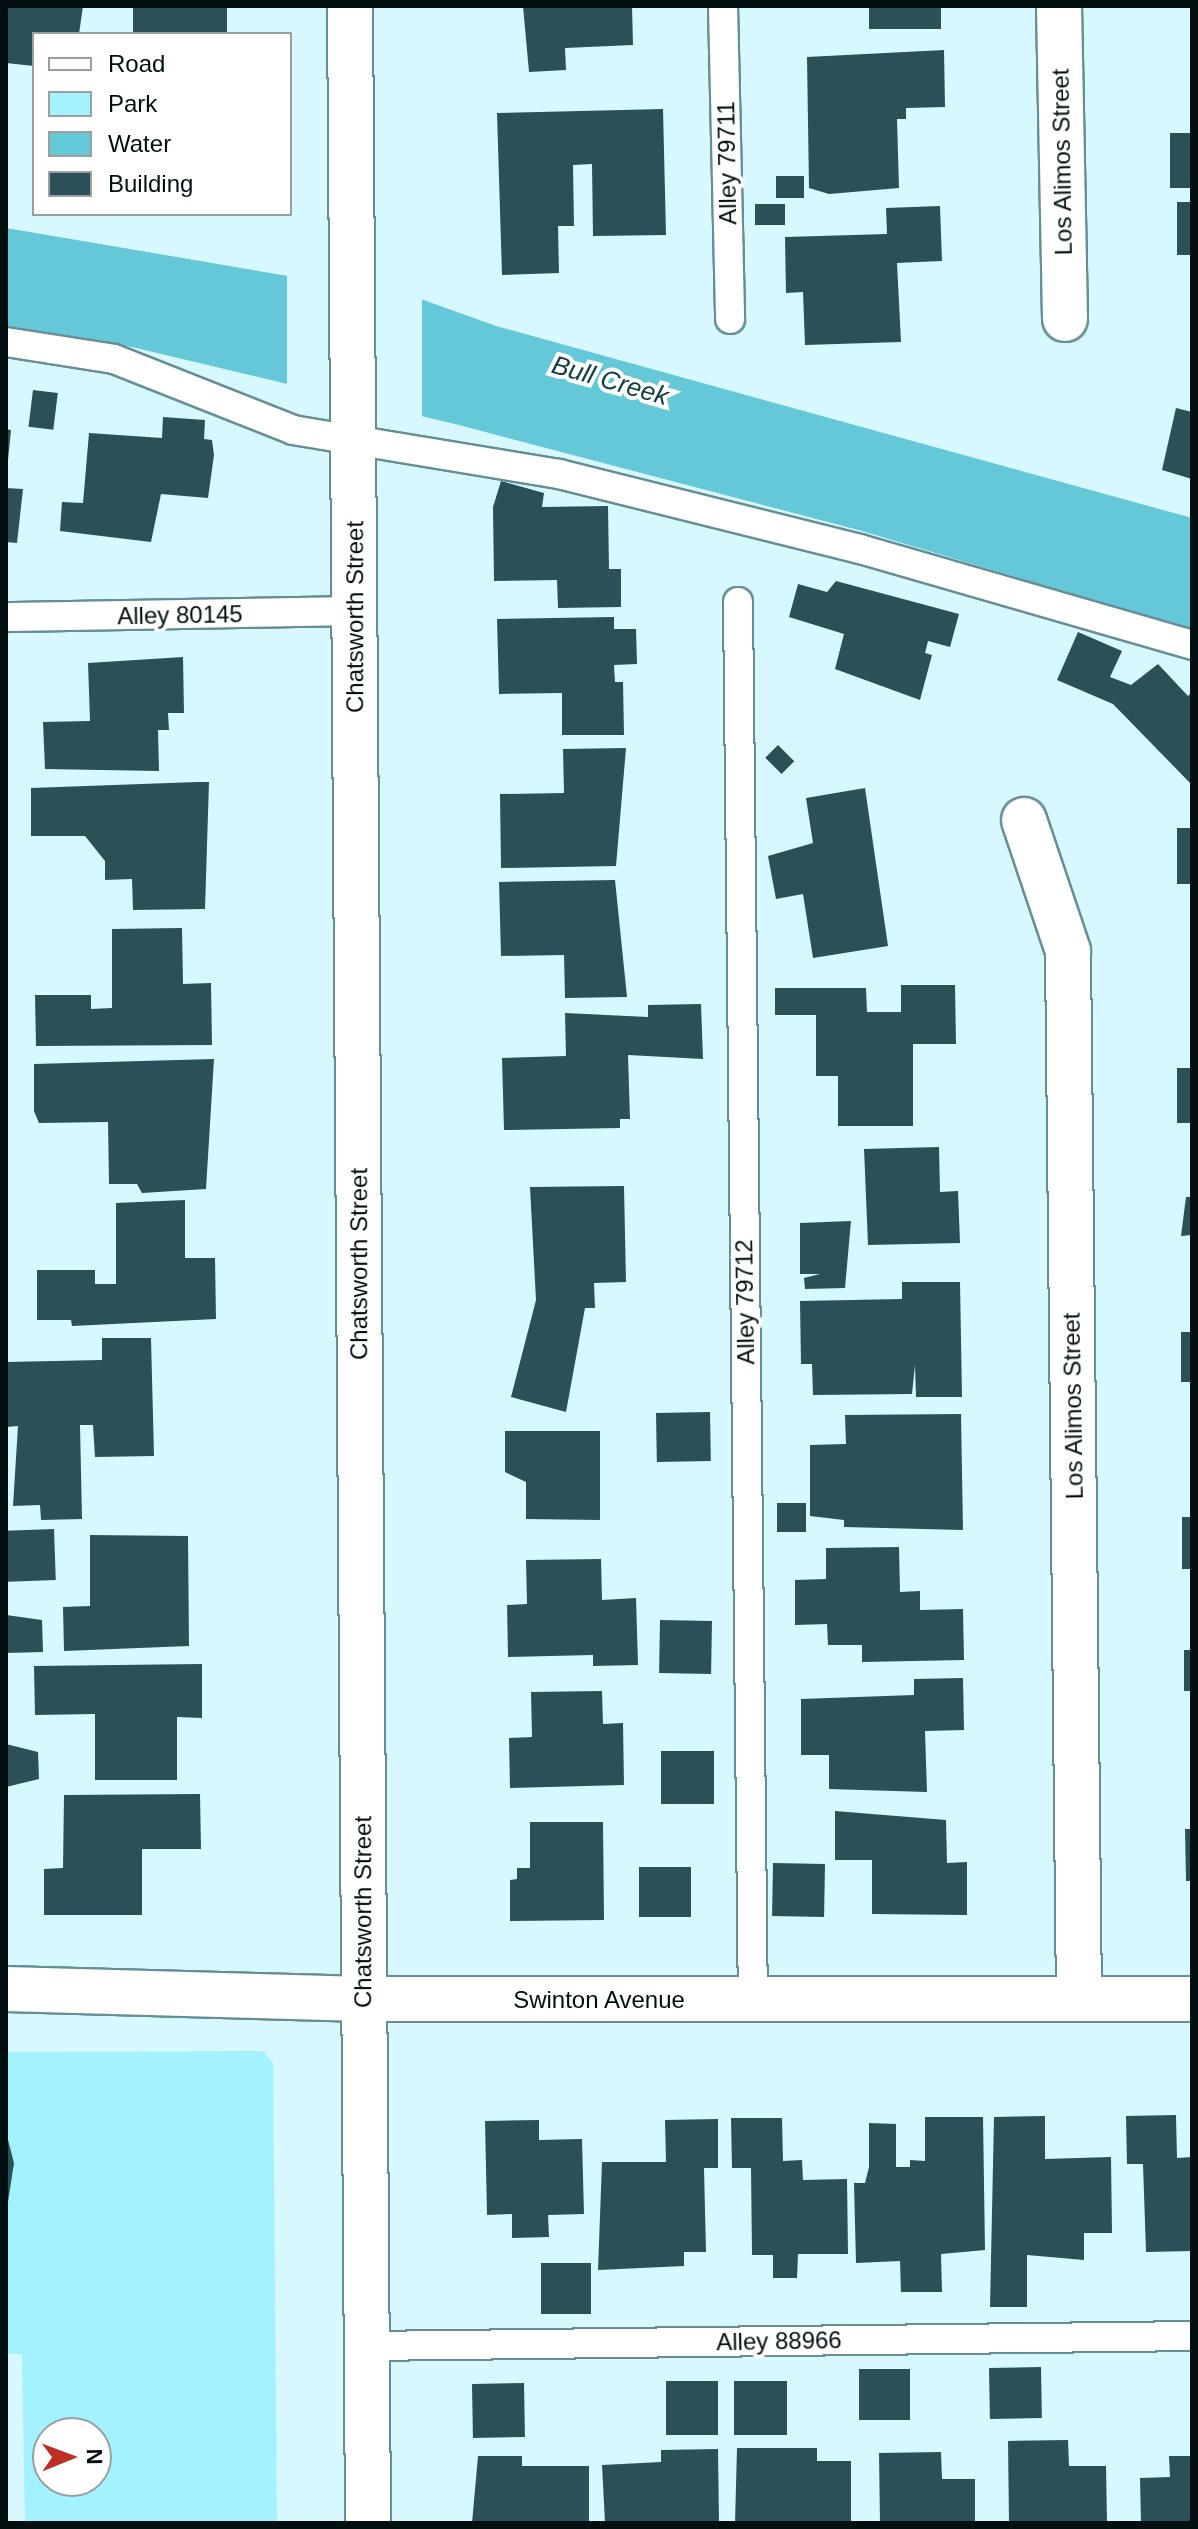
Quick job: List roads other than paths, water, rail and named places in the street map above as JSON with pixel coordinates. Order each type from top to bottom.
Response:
[{"type":"street","name":"Chatsworth Street","points":[[350,6],[368,2523]]},
{"type":"street","name":"Los Alimos Street","points":[[1059,6],[1065,319]]},
{"type":"street","name":"Los Alimos Street","points":[[1024,820],[1068,951],[1079,1999]]},
{"type":"street","name":"Swinton Avenue","points":[[6,1989],[364,1999],[1192,1999]]},
{"type":"lane","name":"Alley 79711","points":[[723,6],[730,319]]},
{"type":"lane","points":[[6,342],[114,359],[293,430],[353,429],[559,474],[860,549],[1192,645]]},
{"type":"lane","name":"Alley 79712","points":[[738,602],[753,2001]]},
{"type":"lane","name":"Alley 80145","points":[[6,617],[355,611]]},
{"type":"lane","name":"Alley 88966","points":[[367,2346],[1192,2336]]},
{"type":"water","name":"Bull Creek","points":[[6,228],[418,298],[496,326],[1192,518],[1192,630],[862,531],[459,425],[132,347],[6,328]]}]
